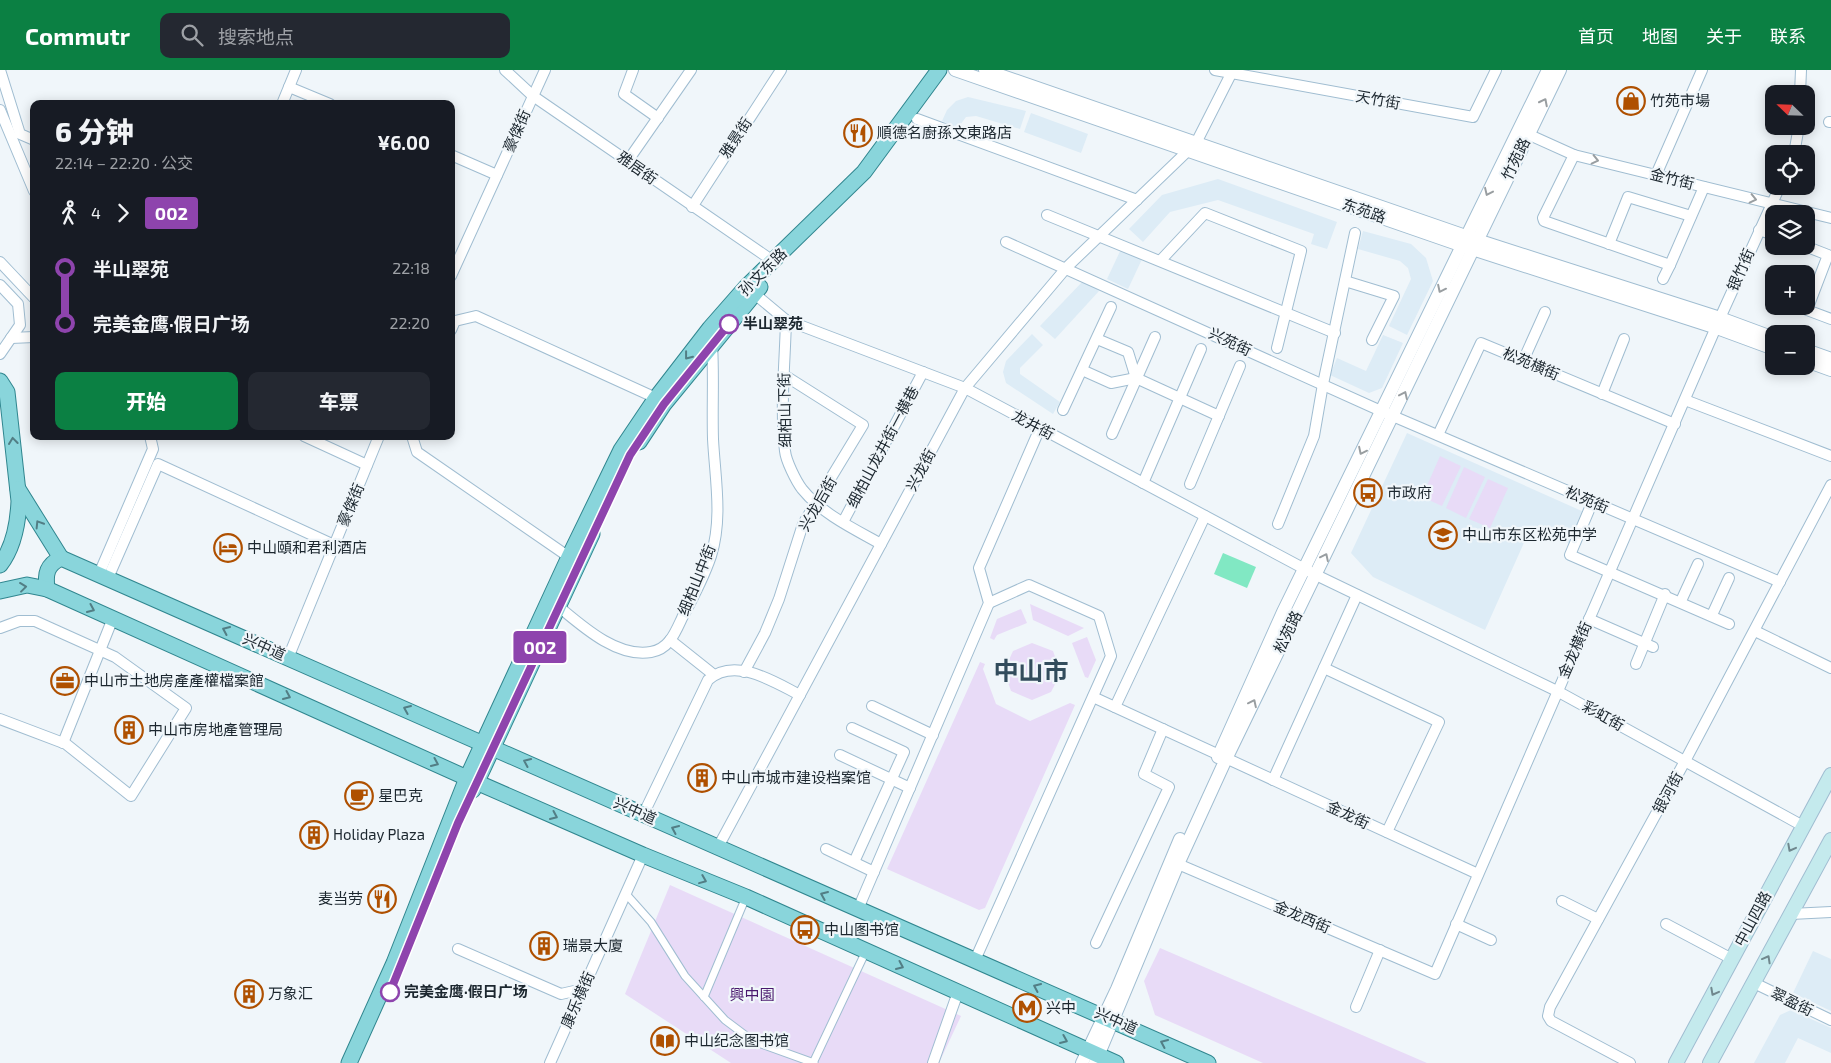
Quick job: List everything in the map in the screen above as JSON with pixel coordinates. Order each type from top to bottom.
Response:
[{"type":"main road","name":"孙文东路","points":[[488,744],[558,606],[630,455],[664,404],[712,345],[750,290],[773,261],[864,172],[939,70]]},
{"type":"main road","name":"孙文东路","points":[[349,1063],[569,557],[621,450],[656,398],[710,328],[871,179],[917,119],[949,70]]},
{"type":"main road","points":[[0,381],[7,392],[18,489],[18,519],[12,542],[0,565]]},
{"type":"main road","points":[[18,489],[62,558],[51,563],[45,575],[47,588]]},
{"type":"main road","name":"兴中道","points":[[62,558],[488,744],[717,849],[1208,1063]]},
{"type":"main road","points":[[0,591],[28,585],[47,588],[472,780],[746,897],[958,992],[1091,1058],[1116,1063]]},
{"type":"main road","name":"中山四路","points":[[1676,1063],[1831,775]]},
{"type":"main road","name":"孙文东路","points":[[359,1063],[472,780]]},
{"type":"main road","name":"中山四路","points":[[1710,1063],[1831,840]]},
{"type":"street","points":[[0,70],[20,134],[30,138]]},
{"type":"street","points":[[284,100],[296,70]]},
{"type":"street","name":"雅居街","points":[[505,70],[533,96],[773,261]]},
{"type":"street","name":"豪傑街","points":[[455,267],[545,70]]},
{"type":"street","points":[[633,70],[624,94],[658,118]]},
{"type":"street","points":[[627,162],[691,70]]},
{"type":"street","name":"雅景街","points":[[692,207],[781,70]]},
{"type":"street","name":"东苑路","points":[[955,70],[1192,146]]},
{"type":"street","name":"东苑路","points":[[984,70],[1192,146],[1469,243],[1719,323],[1765,336]]},
{"type":"street","name":"天竹街","points":[[1215,70],[1473,117],[1496,70]]},
{"type":"street","name":"竹苑路","points":[[1469,243],[1523,132],[1548,70]]},
{"type":"street","name":"竹苑路","points":[[1523,132],[1560,70]]},
{"type":"street","points":[[1656,175],[1702,70]]},
{"type":"street","points":[[1800,85],[1801,70]]},
{"type":"street","points":[[1192,146],[1232,72]]},
{"type":"street","points":[[289,86],[321,100]]},
{"type":"street","points":[[0,110],[30,181]]},
{"type":"street","points":[[917,119],[1137,200]]},
{"type":"street","name":"金竹街","points":[[1523,132],[1574,155],[1831,218]]},
{"type":"street","name":"兴龙街","points":[[717,849],[965,388],[1067,267],[1192,146]]},
{"type":"street","points":[[1574,155],[1543,218],[1547,223],[1670,265]]},
{"type":"street","points":[[455,157],[497,175]]},
{"type":"street","points":[[1664,279],[1704,187]]},
{"type":"street","name":"银竹街","points":[[1719,323],[1776,195]]},
{"type":"street","points":[[1609,244],[1628,197],[1691,216]]},
{"type":"street","points":[[1161,260],[1205,213],[1301,252],[1277,348]]},
{"type":"street","points":[[1047,215],[1161,260],[1334,333]]},
{"type":"street","points":[[1759,230],[1765,232]]},
{"type":"street","points":[[1278,524],[1314,436],[1355,233]]},
{"type":"street","name":"兴苑街","points":[[1006,242],[1067,267],[1394,416]]},
{"type":"street","name":"松苑路","points":[[1091,1058],[1174,862],[1304,569],[1381,411],[1469,243]]},
{"type":"street","name":"松苑路","points":[[1222,757],[1316,575],[1394,416],[1469,243]]},
{"type":"street","points":[[1815,250],[1828,255],[1807,310],[1831,319]]},
{"type":"street","points":[[0,262],[30,294]]},
{"type":"street","points":[[1345,281],[1394,296],[1372,340]]},
{"type":"street","points":[[0,285],[18,304],[20,325],[0,354]]},
{"type":"street","name":"龙井街","points":[[750,290],[786,320],[965,388],[1316,575]]},
{"type":"street","points":[[1063,410],[1111,306]]},
{"type":"street","points":[[1523,361],[1545,312]]},
{"type":"street","points":[[455,322],[456,320],[476,316],[656,398]]},
{"type":"street","name":"细柏山下街","points":[[786,320],[784,375],[785,453],[801,488],[843,522],[881,544]]},
{"type":"street","name":"东苑路","points":[[1719,323],[1765,345]]},
{"type":"street","name":"金龙横街","points":[[1435,974],[1719,323]]},
{"type":"street","name":"细柏山中街","points":[[670,640],[711,556],[716,533],[718,496],[713,438],[712,345],[710,328]]},
{"type":"street","points":[[1112,434],[1155,337]]},
{"type":"street","points":[[11,338],[30,338]]},
{"type":"street","points":[[1097,339],[1128,352],[1136,378]]},
{"type":"street","points":[[1602,394],[1624,339]]},
{"type":"street","name":"松苑横街","points":[[1438,435],[1481,343],[1675,424]]},
{"type":"street","points":[[1143,483],[1202,349]]},
{"type":"street","points":[[1815,353],[1831,359]]},
{"type":"street","points":[[1815,364],[1831,370]]},
{"type":"street","points":[[1190,484],[1240,366]]},
{"type":"street","points":[[1082,370],[1111,383],[1136,378],[1219,416]]},
{"type":"street","name":"细柏山龙井街一横巷","points":[[843,522],[923,372]]},
{"type":"street","name":"兴龙后街","points":[[744,672],[765,634],[779,599],[803,524],[834,476],[863,425],[784,375]]},
{"type":"street","points":[[1685,400],[1831,456]]},
{"type":"street","name":"松苑街","points":[[1394,416],[1592,503],[1780,582]]},
{"type":"street","points":[[858,909],[989,603],[978,568],[1040,428]]},
{"type":"street","points":[[104,576],[153,449],[151,440]]},
{"type":"street","points":[[313,440],[367,465]]},
{"type":"street","name":"豪傑街","points":[[288,658],[377,440]]},
{"type":"street","points":[[413,440],[417,452],[569,557]]},
{"type":"street","points":[[104,576],[158,464],[334,545]]},
{"type":"street","name":"银河街","points":[[1630,1063],[1551,1021],[1548,1016],[1550,1007],[1685,761],[1831,486]]},
{"type":"street","points":[[1592,503],[1570,555],[1665,594],[1729,624]]},
{"type":"street","points":[[1115,707],[1204,516]]},
{"type":"street","points":[[1680,601],[1698,564]]},
{"type":"street","name":"彩虹街","points":[[1316,575],[1558,691],[1803,826]]},
{"type":"street","points":[[1712,616],[1729,578]]},
{"type":"street","points":[[975,960],[1111,656],[1098,616],[1028,585],[989,603]]},
{"type":"street","points":[[1636,664],[1649,645],[1665,594]]},
{"type":"street","points":[[1273,780],[1357,595]]},
{"type":"street","points":[[558,606],[598,636],[617,647],[633,652],[649,653],[662,649],[670,640],[714,675]]},
{"type":"street","points":[[63,743],[113,618]]},
{"type":"street","points":[[1589,619],[1649,645]]},
{"type":"street","points":[[0,628],[19,620],[36,621],[115,657],[186,708],[131,796],[63,743],[0,719]]},
{"type":"street","points":[[1754,631],[1831,668]]},
{"type":"street","points":[[1324,668],[1439,722],[1387,832]]},
{"type":"street","points":[[643,815],[708,680],[714,675],[724,671],[744,672],[762,676],[800,695]]},
{"type":"street","name":"金龙街","points":[[1093,697],[1478,874]]},
{"type":"street","points":[[872,706],[933,735]]},
{"type":"street","points":[[852,728],[904,752],[854,862]]},
{"type":"street","points":[[1096,943],[1169,787],[1144,774],[1163,729]]},
{"type":"street","points":[[840,755],[910,788]]},
{"type":"street","points":[[826,849],[874,872]]},
{"type":"street","name":"康乐横街","points":[[550,1063],[644,855]]},
{"type":"street","name":"金龙西街","points":[[1174,862],[1435,974]]},
{"type":"street","points":[[626,894],[651,922],[685,976],[725,1020],[753,1041],[813,1063],[866,952]]},
{"type":"street","points":[[704,996],[746,897]]},
{"type":"street","points":[[1562,901],[1598,919]]},
{"type":"street","points":[[1791,914],[1831,912]]},
{"type":"street","points":[[1456,924],[1491,940]]},
{"type":"street","points":[[1666,924],[1732,960]]},
{"type":"street","points":[[458,949],[561,994],[583,989]]},
{"type":"street","points":[[1356,1007],[1380,950]]},
{"type":"street","name":"翠盈街","points":[[1754,983],[1831,1020]]},
{"type":"street","points":[[933,1063],[958,992]]},
{"type":"shaded area","points":[[968,97],[1026,111],[1020,129],[976,116],[966,117],[958,128],[942,121],[947,110],[956,101]]},
{"type":"shaded area","points":[[1031,113],[1088,134],[1081,153],[1024,132]]},
{"type":"shaded area","points":[[1218,179],[1337,222],[1327,249],[1311,244],[1314,234],[1218,200],[1170,212],[1143,242],[1129,229],[1162,195]]},
{"type":"shaded area","points":[[1363,231],[1411,244],[1426,258],[1433,281],[1407,335],[1389,326],[1411,279],[1408,268],[1400,261],[1358,249]]},
{"type":"shaded area","points":[[1122,247],[1143,257],[1128,289],[1107,279]]},
{"type":"shaded area","points":[[1085,279],[1099,291],[1055,339],[1040,326]]},
{"type":"shaded area","points":[[1032,334],[1043,345],[1020,368],[1020,374],[1060,402],[1053,414],[1006,383],[1003,372],[1006,361]]},
{"type":"shaded area","points":[[1383,335],[1403,343],[1382,388],[1369,393],[1330,375],[1337,358],[1366,371]]},
{"type":"shaded area","name":"中山市东区松苑中学","points":[[1407,433],[1584,512],[1570,544],[1531,527],[1485,630],[1373,577],[1351,553]]},
{"type":"shaded area","points":[[1223,553],[1256,567],[1247,588],[1214,574]]},
{"type":"shaded area","points":[[1813,951],[1831,959],[1831,1011],[1793,993]]},
{"type":"shaded area","points":[[1791,1010],[1831,1028],[1831,1053],[1798,1038],[1785,1063],[1754,1063],[1780,1015]]},
{"type":"green space","points":[[1440,456],[1461,466],[1442,506],[1422,497]]},
{"type":"green space","points":[[1464,467],[1485,477],[1466,518],[1446,508]]},
{"type":"green space","points":[[1488,479],[1508,488],[1490,528],[1469,519]]},
{"type":"green space","points":[[1030,604],[1084,628],[1068,636],[1033,620]]},
{"type":"green space","points":[[1021,609],[1027,623],[997,635],[994,640],[990,638],[997,619]]},
{"type":"green space","points":[[1087,637],[1096,660],[1088,678],[1085,677],[1072,643]]},
{"type":"green space","points":[[1032,643],[1053,651],[1061,673],[1051,692],[1032,700],[1011,691],[1004,671],[1013,651]]},
{"type":"green space","points":[[980,662],[985,664],[983,669],[996,704],[1030,721],[1070,703],[1075,705],[985,908],[979,910],[887,869]]},
{"type":"green space","name":"興中園","points":[[670,885],[961,1016],[939,1063],[731,1063],[625,994]]},
{"type":"green space","points":[[1160,948],[1427,1063],[1263,1063],[1155,1015],[1144,981]]},
{"type":"bus line","name":"002","points":[[390,992],[458,823],[579,560],[630,455],[664,404],[729,324]]},
{"type":"place","name":"竹苑市場","points":[[1631,101]]},
{"type":"place","name":"順德名廚孫文東路店","points":[[858,133]]},
{"type":"place","name":"半山翠苑","points":[[729,324]]},
{"type":"place","name":"市政府","points":[[1368,493]]},
{"type":"place","name":"中山市东区松苑中学","points":[[1443,535]]},
{"type":"place","name":"中山頤和君利酒店","points":[[228,548]]},
{"type":"place","name":"中山市土地房產產權檔案館","points":[[65,681]]},
{"type":"place","name":"中山市房地產管理局","points":[[129,730]]},
{"type":"place","name":"中山市城市建设档案馆","points":[[702,778]]},
{"type":"place","name":"星巴克","points":[[359,796]]},
{"type":"place","name":"Holiday Plaza","points":[[314,835]]},
{"type":"place","name":"麦当劳","points":[[382,899]]},
{"type":"place","name":"中山图书馆","points":[[805,930]]},
{"type":"place","name":"瑞景大廈","points":[[544,946]]},
{"type":"place","name":"完美金鹰·假日广场","points":[[390,992]]},
{"type":"place","name":"万象汇","points":[[249,994]]},
{"type":"place","name":"兴中","points":[[1027,1008]]},
{"type":"place","name":"中山纪念图书馆","points":[[665,1041]]},
{"type":"district","name":"中山市","points":[[1031,671]]}]
